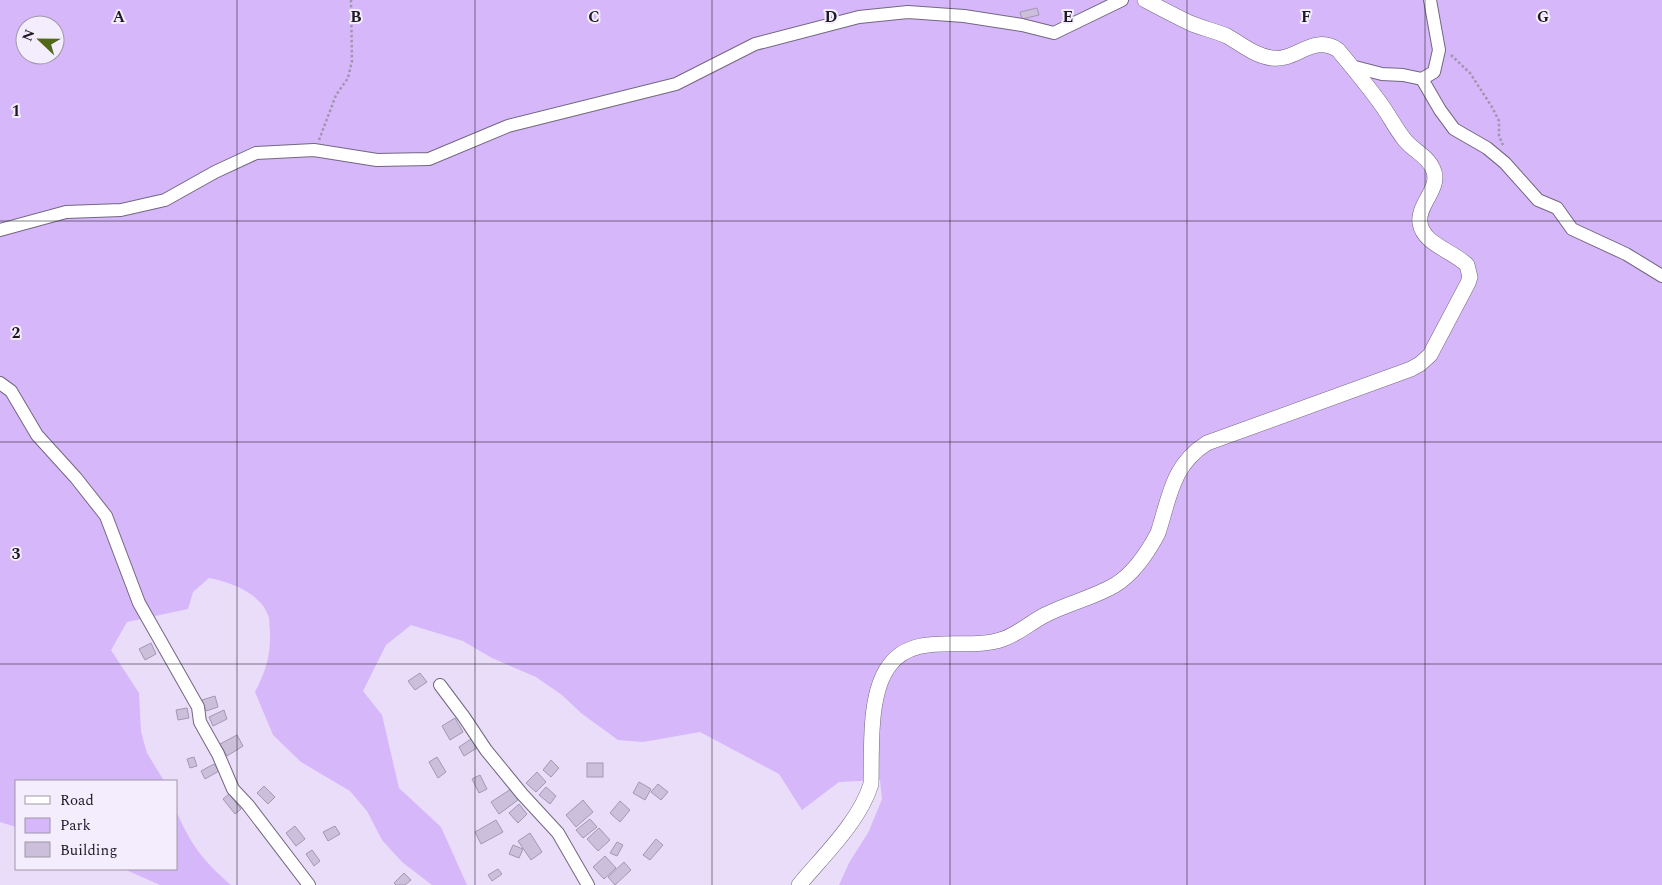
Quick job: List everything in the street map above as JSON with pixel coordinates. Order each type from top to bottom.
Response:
[{"type":"street","points":[[0,230],[66,212],[121,210],[165,200],[215,172],[256,153],[314,150],[377,160],[429,159],[508,126],[676,84],[755,44],[858,17],[908,12],[964,16],[1022,25],[1054,33],[1122,0]]},
{"type":"street","points":[[798,885],[858,814],[868,795],[874,715],[878,691],[887,668],[900,654],[919,647],[1003,639],[1046,614],[1115,585],[1128,575],[1154,540],[1179,470],[1198,448],[1420,364],[1430,355],[1468,283],[1469,271],[1463,261],[1430,240],[1423,232],[1419,216],[1434,186],[1434,170],[1427,160],[1405,141],[1382,106],[1338,50],[1324,44],[1319,44],[1276,59],[1266,57],[1145,0]]},
{"type":"street","points":[[1351,66],[1382,74],[1403,75],[1422,79],[1434,72],[1439,50],[1430,0]]},
{"type":"street","points":[[1422,79],[1440,110],[1454,129],[1487,148],[1506,163],[1538,200],[1557,208],[1572,229],[1626,254],[1662,276]]},
{"type":"street","points":[[0,383],[11,391],[37,435],[76,478],[106,516],[139,603],[198,707],[200,722],[218,754],[233,789],[248,805],[310,885]]},
{"type":"street","points":[[440,685],[486,750],[522,794],[558,833],[588,885]]},
{"type":"path","points":[[314,150],[336,95],[348,78],[352,61],[351,0]]},
{"type":"path","points":[[1449,53],[1470,73],[1499,121],[1499,136],[1506,153],[1506,163]]},
{"type":"green space","points":[[0,0],[1662,0],[1662,885],[839,885],[849,863],[869,831],[882,799],[880,780],[839,782],[802,810],[779,774],[700,732],[643,742],[618,740],[581,713],[562,695],[536,677],[492,658],[463,641],[411,625],[386,645],[363,691],[382,715],[399,788],[441,827],[467,885],[432,885],[402,862],[382,840],[367,811],[350,791],[301,762],[273,735],[255,692],[265,670],[269,655],[270,630],[268,615],[264,607],[251,594],[235,585],[209,578],[193,592],[188,609],[127,622],[111,650],[139,693],[141,732],[147,753],[163,780],[15,780],[15,827],[0,822]]},
{"type":"green space","points":[[178,815],[187,834],[199,852],[212,868],[231,885],[160,885],[126,870],[178,870]]},
{"type":"building","points":[[1037,8],[1039,15],[1022,19],[1020,12]]},
{"type":"building","points":[[151,643],[156,654],[145,660],[139,649]]},
{"type":"building","points":[[420,673],[427,682],[415,690],[408,681]]},
{"type":"building","points":[[215,696],[218,707],[206,711],[202,700]]},
{"type":"building","points":[[187,708],[189,718],[178,720],[176,710]]},
{"type":"building","points":[[224,710],[227,719],[213,726],[209,717]]},
{"type":"building","points":[[455,718],[463,732],[450,740],[442,726]]},
{"type":"building","points":[[237,735],[243,746],[227,756],[220,744]]},
{"type":"building","points":[[471,739],[477,748],[464,756],[459,747]]},
{"type":"building","points":[[194,757],[197,766],[190,768],[187,759]]},
{"type":"building","points":[[437,757],[446,772],[438,778],[429,762]]},
{"type":"building","points":[[551,760],[559,768],[551,777],[543,770]]},
{"type":"building","points":[[587,763],[603,763],[603,777],[587,777]]},
{"type":"building","points":[[214,764],[219,771],[205,779],[201,771]]},
{"type":"building","points":[[537,772],[546,782],[536,792],[526,783]]},
{"type":"building","points":[[480,775],[487,789],[479,793],[472,779]]},
{"type":"building","points":[[639,782],[651,789],[645,800],[633,793]]},
{"type":"building","points":[[658,784],[668,792],[661,800],[651,792]]},
{"type":"building","points":[[264,786],[275,797],[268,804],[257,793]]},
{"type":"building","points":[[546,787],[556,796],[550,804],[539,795]]},
{"type":"building","points":[[511,789],[518,800],[499,814],[491,802]]},
{"type":"building","points":[[229,794],[241,809],[235,814],[223,799]]},
{"type":"building","points":[[583,800],[593,812],[576,827],[566,815]]},
{"type":"building","points":[[620,801],[630,810],[620,822],[610,813]]},
{"type":"building","points":[[519,804],[527,814],[518,823],[509,813]]},
{"type":"building","points":[[590,819],[597,827],[583,838],[576,830]]},
{"type":"building","points":[[496,820],[503,832],[481,844],[475,832]]},
{"type":"building","points":[[295,826],[305,839],[296,846],[286,833]]},
{"type":"building","points":[[335,826],[340,834],[328,841],[323,832]]},
{"type":"building","points":[[599,828],[610,840],[598,851],[587,839]]},
{"type":"building","points":[[530,833],[542,852],[531,860],[518,841]]},
{"type":"building","points":[[656,839],[663,845],[650,860],[643,855]]},
{"type":"building","points":[[617,842],[623,845],[617,856],[610,853]]},
{"type":"building","points":[[513,845],[523,849],[519,858],[509,854]]},
{"type":"building","points":[[312,850],[320,861],[314,866],[306,854]]},
{"type":"building","points":[[605,856],[616,868],[604,879],[593,867]]},
{"type":"building","points":[[624,862],[631,870],[615,885],[608,877]]},
{"type":"building","points":[[498,869],[502,874],[492,881],[488,875]]},
{"type":"building","points":[[404,873],[411,880],[405,885],[396,885],[394,883]]}]
